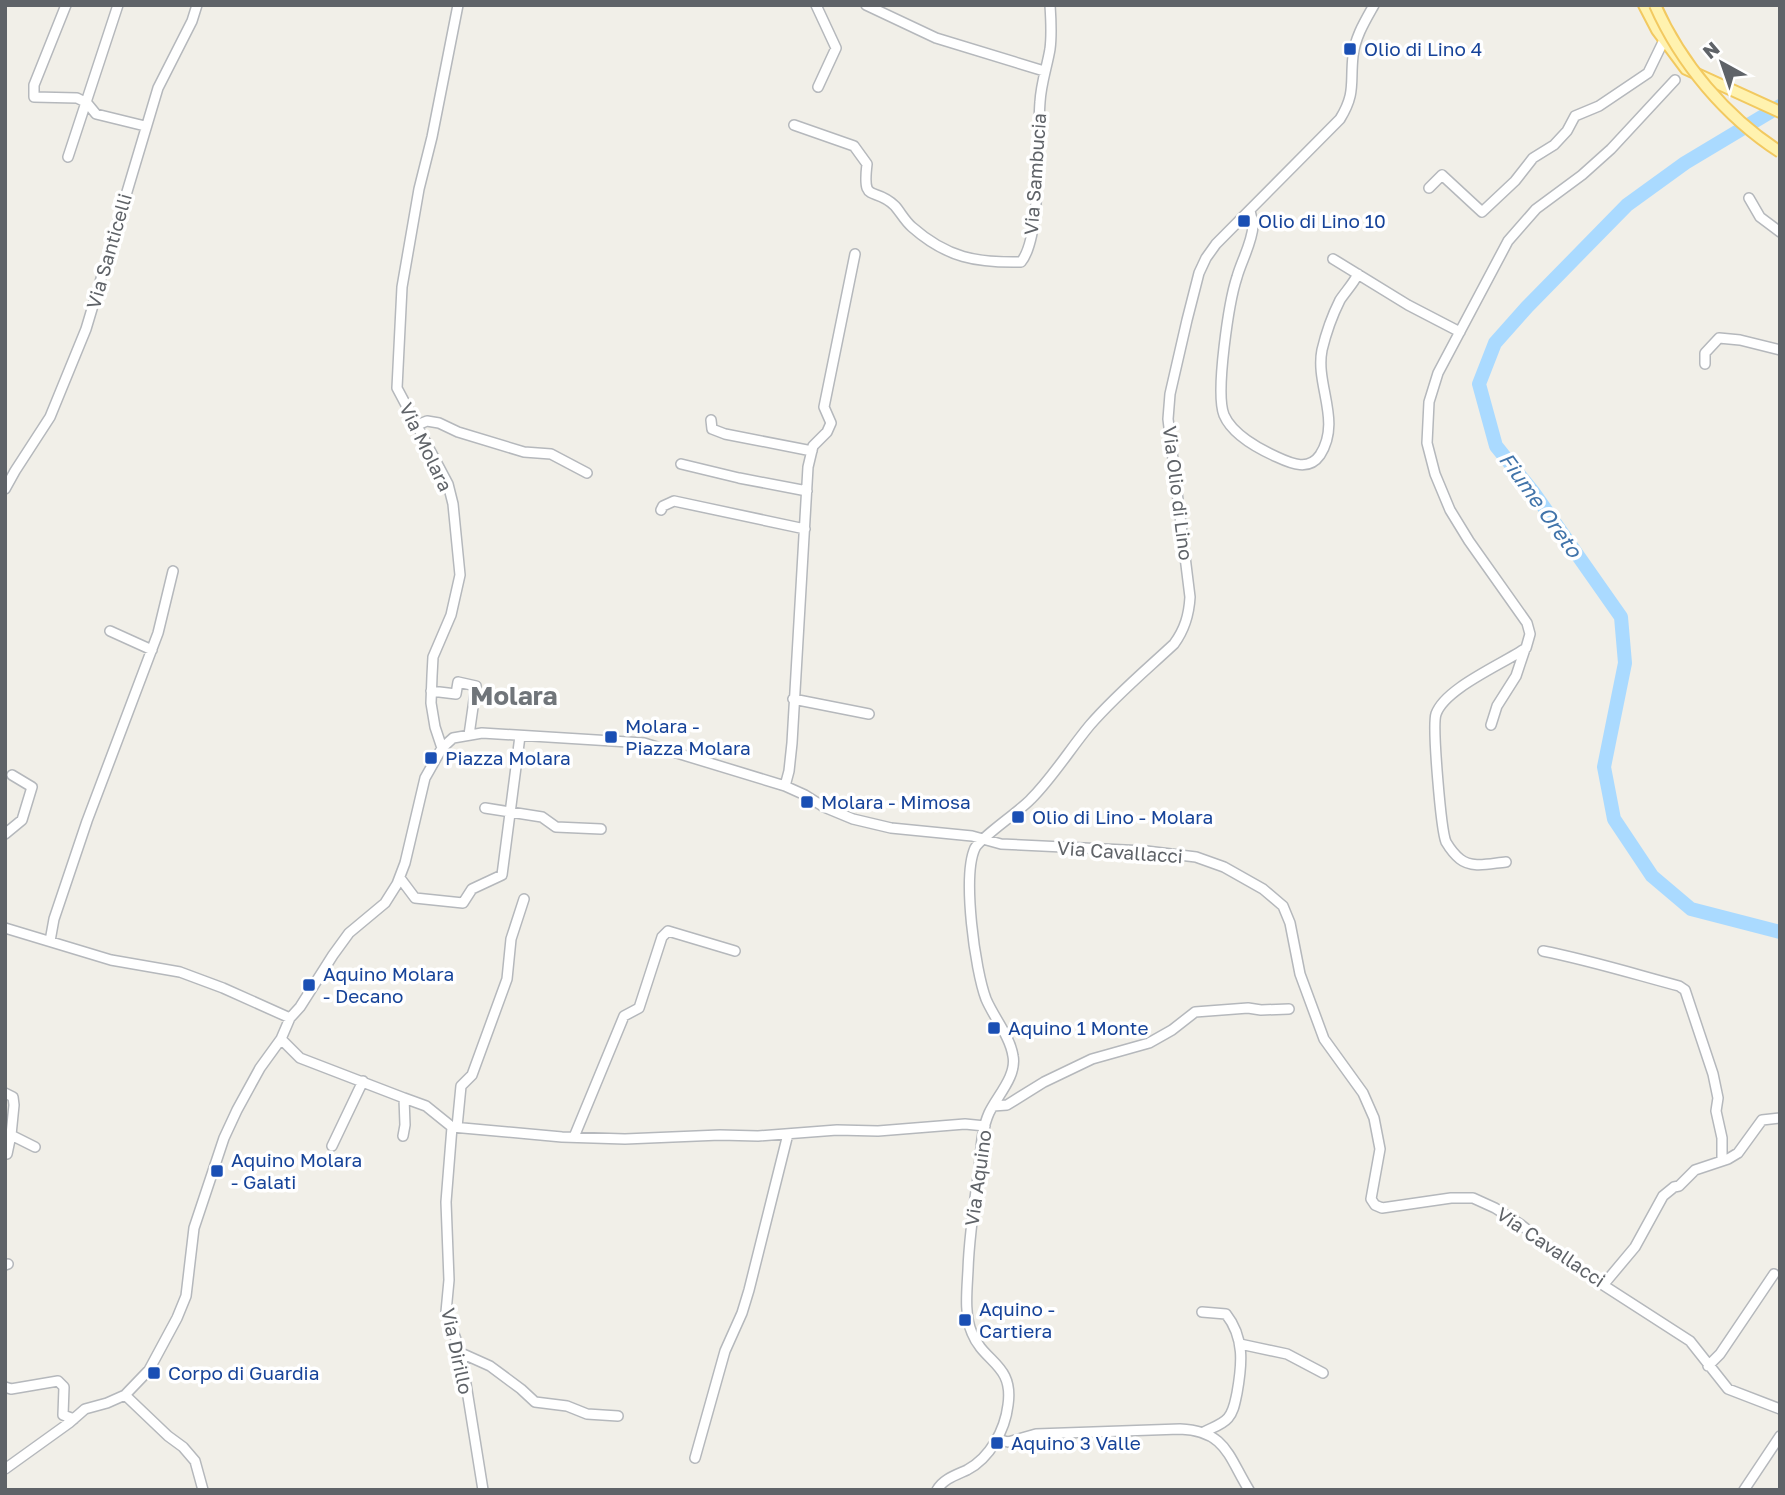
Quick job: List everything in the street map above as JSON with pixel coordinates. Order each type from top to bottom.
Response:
[{"type":"main road","points":[[1644,5],[1664,40],[1686,69],[1780,112]]},
{"type":"main road","points":[[1655,5],[1676,46],[1711,92],[1751,132],[1780,152]]},
{"type":"street","points":[[66,5],[34,85],[34,97],[77,98],[87,103],[96,114],[145,126]]},
{"type":"street","points":[[68,157],[118,5]]},
{"type":"street","name":"Via Santicelli","points":[[5,489],[10,469],[50,417],[86,329],[158,88],[192,21],[197,5]]},
{"type":"street","name":"Via Molara","points":[[442,748],[435,727],[431,691],[433,657],[451,615],[460,575],[453,505],[448,484],[397,388],[402,288],[419,189],[458,5]]},
{"type":"street","points":[[816,5],[836,48],[818,87]]},
{"type":"street","points":[[866,5],[936,38],[1044,71]]},
{"type":"street","name":"Via Sambucia","points":[[794,125],[854,146],[867,163],[865,186],[890,202],[913,228],[929,240],[971,260],[985,263],[1021,262],[1026,256],[1031,239],[1036,197],[1040,103],[1051,36],[1050,5]]},
{"type":"street","name":"Via Olio di Lino","points":[[983,839],[1031,800],[1107,706],[1182,634],[1190,597],[1168,419],[1170,394],[1202,266],[1216,244],[1340,119],[1349,106],[1353,89],[1356,41],[1374,5]]},
{"type":"street","points":[[1429,188],[1442,175],[1482,212],[1515,181],[1533,158],[1554,145],[1567,131],[1575,116],[1599,106],[1648,73],[1664,40]]},
{"type":"street","points":[[1491,725],[1497,706],[1516,676],[1530,635],[1527,623],[1450,510],[1434,474],[1427,443],[1429,402],[1438,373],[1508,241],[1536,209],[1583,175],[1611,149],[1686,69]]},
{"type":"street","points":[[1749,198],[1760,217],[1780,232]]},
{"type":"street","points":[[1250,211],[1253,226],[1236,281],[1223,350],[1223,413],[1232,426],[1251,442],[1293,464],[1305,466],[1320,456],[1326,439],[1330,417],[1321,376],[1322,353],[1331,320],[1357,274]]},
{"type":"street","points":[[785,786],[789,771],[808,467],[813,446],[827,432],[831,422],[824,407],[855,254]]},
{"type":"street","points":[[1333,259],[1408,305],[1460,332]]},
{"type":"street","points":[[1705,364],[1705,353],[1718,338],[1740,340],[1780,350]]},
{"type":"street","points":[[711,420],[712,429],[725,434],[812,451]]},
{"type":"street","points":[[417,425],[427,421],[439,423],[458,432],[511,448],[551,454],[587,473]]},
{"type":"street","points":[[681,464],[807,491]]},
{"type":"street","points":[[661,510],[663,506],[674,501],[805,529]]},
{"type":"street","points":[[50,941],[54,919],[87,821],[152,650],[173,571]]},
{"type":"street","points":[[110,631],[152,650]]},
{"type":"street","points":[[1506,862],[1469,864],[1460,859],[1447,844],[1442,827],[1436,713],[1454,692],[1526,648]]},
{"type":"street","points":[[431,691],[456,694],[458,682],[476,686],[470,735]]},
{"type":"street","points":[[793,699],[869,714]]},
{"type":"street","points":[[5,1469],[85,1409],[125,1395],[149,1370],[186,1296],[194,1228],[224,1138],[260,1068],[281,1039],[290,1018],[332,955],[349,933],[384,903],[400,878],[425,778],[442,748],[453,738],[482,733],[644,743],[785,786],[853,819],[891,828],[983,839]]},
{"type":"street","points":[[400,878],[415,898],[463,902],[472,889],[502,875],[520,736]]},
{"type":"street","points":[[5,834],[22,820],[32,787],[12,775]]},
{"type":"street","points":[[485,807],[542,817],[556,827],[601,829]]},
{"type":"street","name":"Via Aquino","points":[[937,1490],[942,1482],[976,1464],[997,1439],[1009,1404],[1007,1382],[996,1362],[976,1343],[968,1323],[970,1237],[985,1126],[1011,1074],[1014,1059],[1011,1047],[986,998],[975,952],[970,893],[974,851],[983,839]]},
{"type":"street","name":"Via Cavallacci","points":[[983,839],[1001,844],[1146,851],[1196,857],[1224,867],[1263,889],[1283,906],[1290,923],[1300,974],[1324,1039],[1363,1093],[1374,1118],[1380,1149],[1372,1186],[1371,1199],[1375,1205],[1382,1209],[1437,1199],[1473,1198],[1495,1208],[1520,1223],[1572,1265],[1690,1341],[1728,1389],[1780,1409]]},
{"type":"street","name":"Via Dirillo","points":[[483,1490],[461,1353],[446,1312],[449,1280],[446,1202],[461,1086],[472,1075],[507,979],[511,939],[524,899]]},
{"type":"street","points":[[5,928],[111,960],[180,972],[244,996],[290,1018]]},
{"type":"street","points":[[574,1137],[624,1016],[639,1008],[662,937],[668,931],[735,951]]},
{"type":"street","points":[[1543,951],[1594,962],[1685,990],[1716,1086],[1722,1160]]},
{"type":"street","points":[[993,1106],[1007,1105],[1044,1082],[1092,1059],[1149,1042],[1195,1013],[1248,1008],[1289,1009]]},
{"type":"street","points":[[281,1039],[300,1058],[426,1106],[455,1127],[625,1139],[837,1130],[878,1131],[965,1124],[985,1126]]},
{"type":"street","points":[[332,1146],[363,1082]]},
{"type":"street","points":[[5,1093],[13,1097],[14,1105],[7,1154]]},
{"type":"street","points":[[403,1136],[404,1098]]},
{"type":"street","points":[[1604,1284],[1635,1247],[1663,1196],[1679,1186],[1695,1170],[1738,1153],[1762,1120],[1780,1118]]},
{"type":"street","points":[[695,1458],[725,1351],[749,1290],[788,1134]]},
{"type":"street","points":[[11,1135],[35,1147]]},
{"type":"street","points":[[1708,1366],[1720,1354],[1774,1274]]},
{"type":"street","points":[[1202,1312],[1226,1314],[1234,1325],[1242,1366],[1233,1410],[1227,1420],[1204,1432]]},
{"type":"street","points":[[1240,1345],[1287,1354],[1323,1373]]},
{"type":"street","points":[[461,1353],[490,1366],[535,1402],[566,1406],[587,1414],[618,1416]]},
{"type":"street","points":[[5,1387],[11,1389],[58,1381],[64,1387],[63,1415],[74,1419]]},
{"type":"street","points":[[125,1395],[167,1436],[184,1447],[195,1461],[203,1490]]},
{"type":"street","points":[[997,1439],[1008,1442],[1036,1434],[1180,1429],[1204,1432],[1228,1451],[1249,1490]]},
{"type":"street","points":[[1744,1490],[1780,1436]]},
{"type":"waterway","name":"Fiume Oreto","points":[[1780,106],[1685,163],[1627,205],[1495,343],[1479,384],[1496,446],[1534,493],[1621,617],[1625,663],[1604,767],[1614,819],[1652,876],[1691,909],[1780,932]]},
{"type":"place","name":"Olio di Lino 4","points":[[1350,49]]},
{"type":"place","name":"Olio di Lino 10","points":[[1244,221]]},
{"type":"place","name":"Molara - Piazza Molara","points":[[611,737]]},
{"type":"place","name":"Piazza Molara","points":[[431,758]]},
{"type":"place","name":"Molara - Mimosa","points":[[807,802]]},
{"type":"place","name":"Olio di Lino - Molara","points":[[1018,817]]},
{"type":"place","name":"Aquino Molara - Decano","points":[[309,985]]},
{"type":"place","name":"Aquino 1 Monte","points":[[994,1028]]},
{"type":"place","name":"Aquino Molara - Galati","points":[[217,1171]]},
{"type":"place","name":"Aquino - Cartiera","points":[[965,1320]]},
{"type":"place","name":"Corpo di Guardia","points":[[154,1373]]},
{"type":"place","name":"Aquino 3 Valle","points":[[997,1443]]},
{"type":"district","name":"Molara","points":[[514,696]]}]
